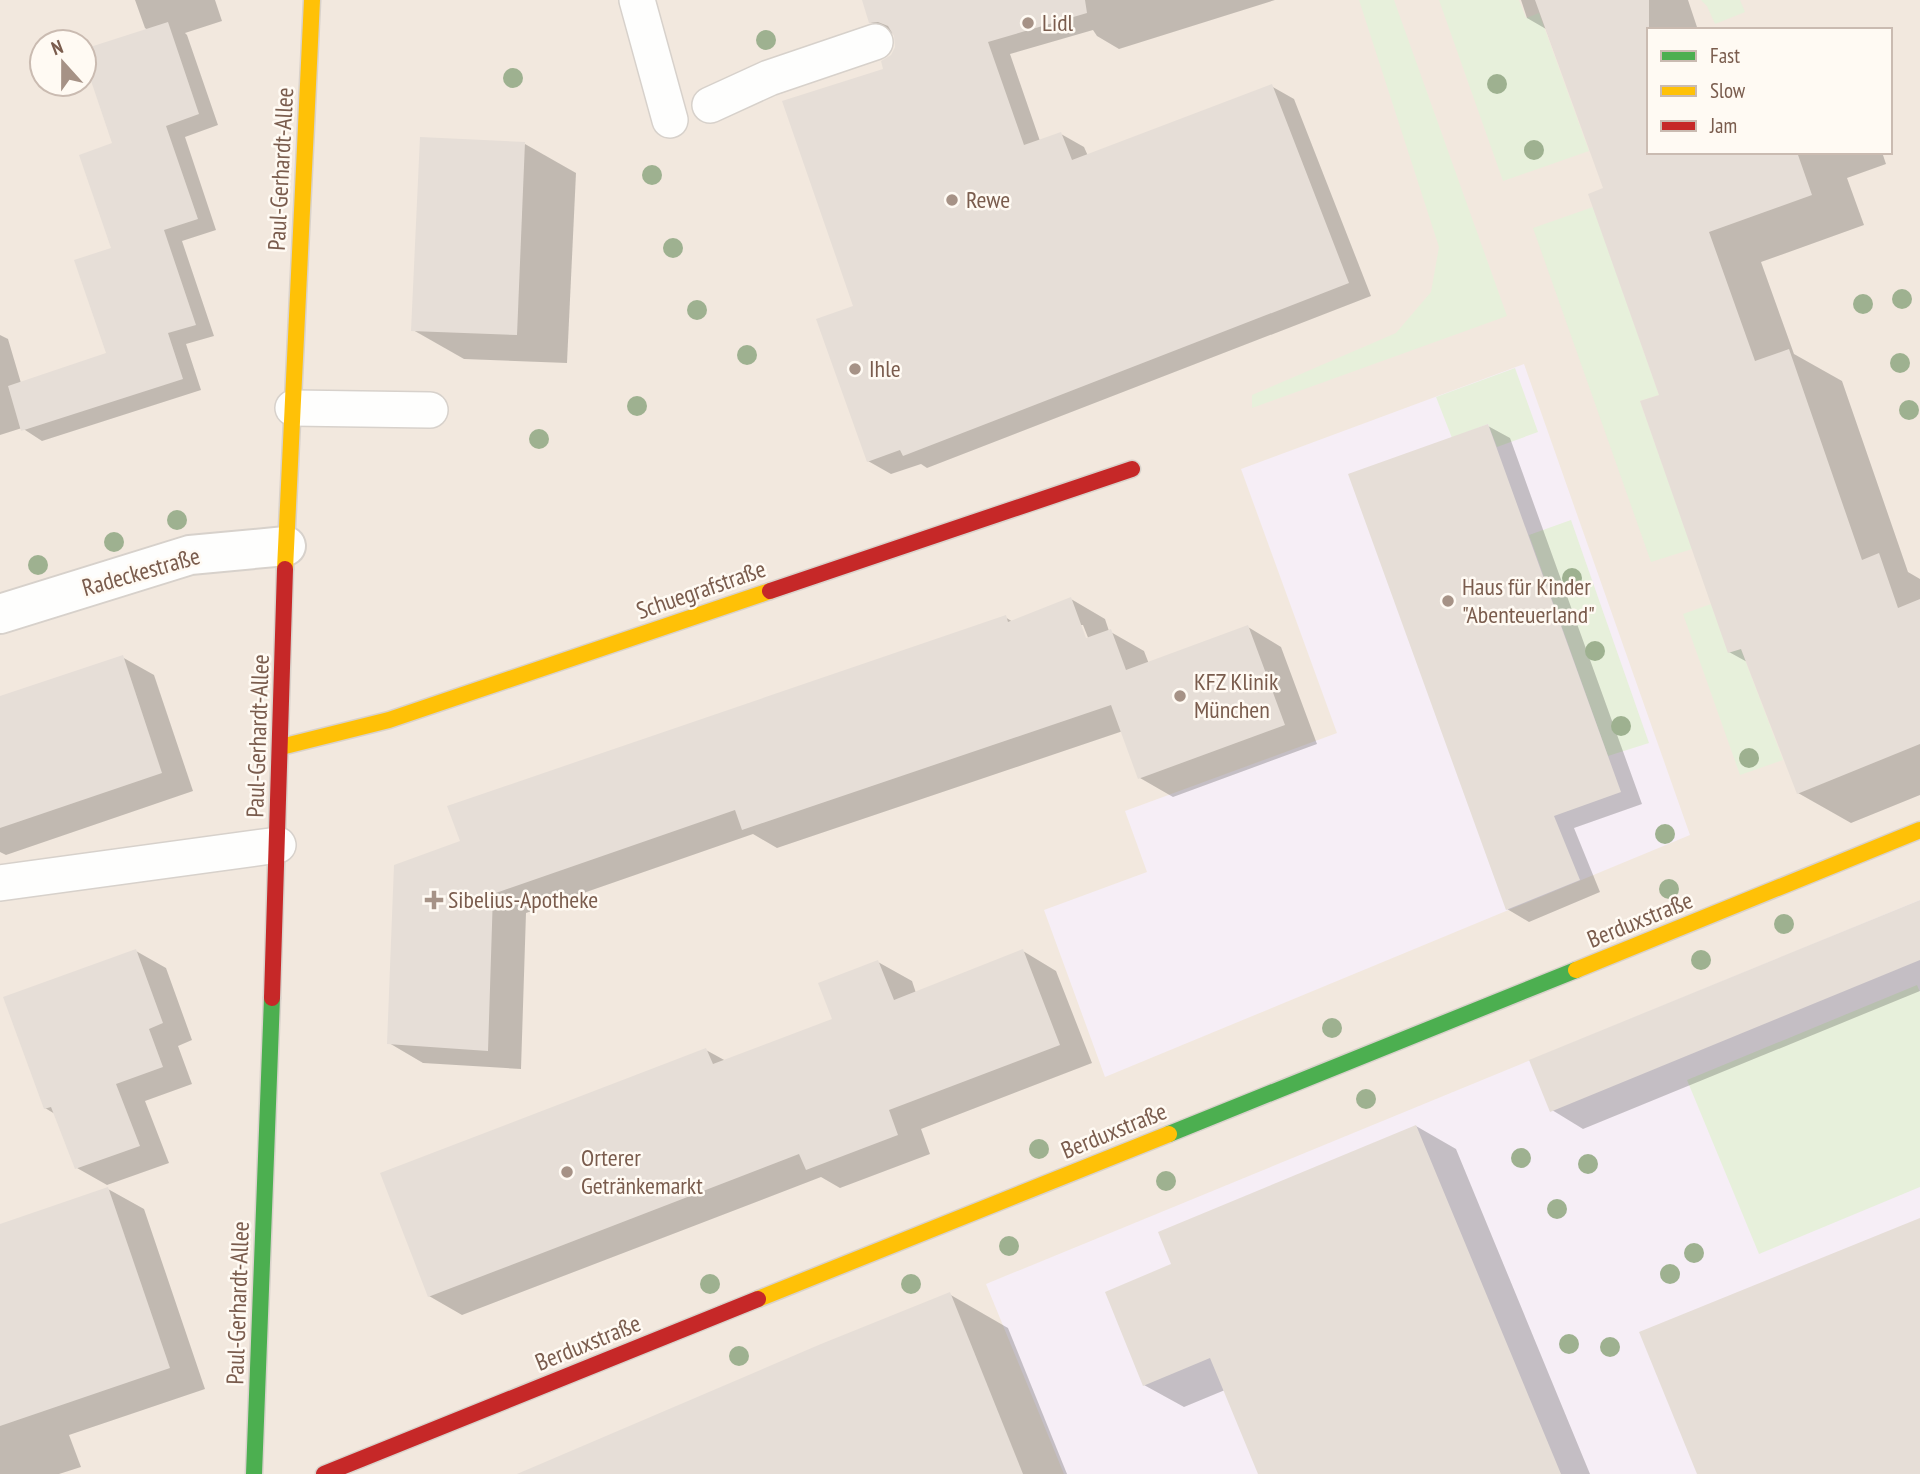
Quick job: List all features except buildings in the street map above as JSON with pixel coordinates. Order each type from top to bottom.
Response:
[{"type":"street","name":"Paul-Gerhardt-Allee","points":[[254,1474],[282,747],[286,546],[312,0]]},
{"type":"street","name":"Schuegrafstraße","points":[[282,747],[389,719],[1132,469]]},
{"type":"street","name":"Radeckestraße","points":[[0,614],[190,555],[286,546]]},
{"type":"street","name":"Berduxstraße","points":[[324,1474],[1920,830]]},
{"type":"lane","points":[[637,0],[670,120]]},
{"type":"lane","points":[[710,105],[769,78],[876,42]]},
{"type":"lane","points":[[293,408],[430,410]]},
{"type":"lane","points":[[0,883],[278,845]]},
{"type":"shaded area","points":[[0,0],[1920,0],[1920,1474],[0,1474]]},
{"type":"shaded area","name":"Haus für Kinder \"Abenteuerland\"","points":[[1524,364],[1690,835],[1105,1077],[1044,910],[1147,872],[1125,811],[1337,733],[1241,469]]},
{"type":"shaded area","points":[[1920,900],[1920,1474],[1064,1474],[986,1284]]},
{"type":"green space","points":[[1359,0],[1394,0],[1507,316],[1252,408],[1252,395],[1396,333],[1431,292],[1439,247]]},
{"type":"green space","points":[[1439,0],[1519,0],[1526,18],[1539,13],[1589,151],[1503,181]]},
{"type":"green space","points":[[1701,0],[1740,0],[1745,12],[1715,24],[1707,6]]},
{"type":"green space","points":[[1593,207],[1659,395],[1640,401],[1692,549],[1651,562],[1533,228]]},
{"type":"green space","points":[[1515,368],[1538,432],[1497,447],[1488,424],[1452,438],[1436,397]]},
{"type":"green space","points":[[1571,520],[1649,743],[1608,756],[1529,535]]},
{"type":"green space","points":[[1711,604],[1728,652],[1741,649],[1783,760],[1740,775],[1683,614]]},
{"type":"green space","points":[[1917,985],[1920,992],[1920,1187],[1759,1254],[1687,1080]]},
{"type":"traffic: fast","points":[[1169,1134],[1576,970]]},
{"type":"traffic: fast","points":[[254,1474],[272,998]]},
{"type":"traffic: slow","points":[[285,569],[312,0]]},
{"type":"traffic: slow","points":[[281,747],[389,720],[770,591]]},
{"type":"traffic: slow","points":[[1576,970],[1920,830]]},
{"type":"traffic: slow","points":[[758,1299],[1169,1134]]},
{"type":"traffic: jam","points":[[770,591],[1132,469]]},
{"type":"traffic: jam","points":[[272,998],[285,569]]},
{"type":"traffic: jam","points":[[324,1474],[758,1299]]},
{"type":"place","name":"Lidl","points":[[1028,23]]},
{"type":"place","name":"Rewe","points":[[952,200]]},
{"type":"place","name":"Ihle","points":[[855,369]]},
{"type":"place","name":"Haus für Kinder \"Abenteuerland\"","points":[[1448,601]]},
{"type":"place","name":"KFZ Klinik München","points":[[1180,696]]},
{"type":"place","name":"Sibelius-Apotheke","points":[[434,900]]},
{"type":"place","name":"Orterer Getränkemarkt","points":[[567,1172]]}]
